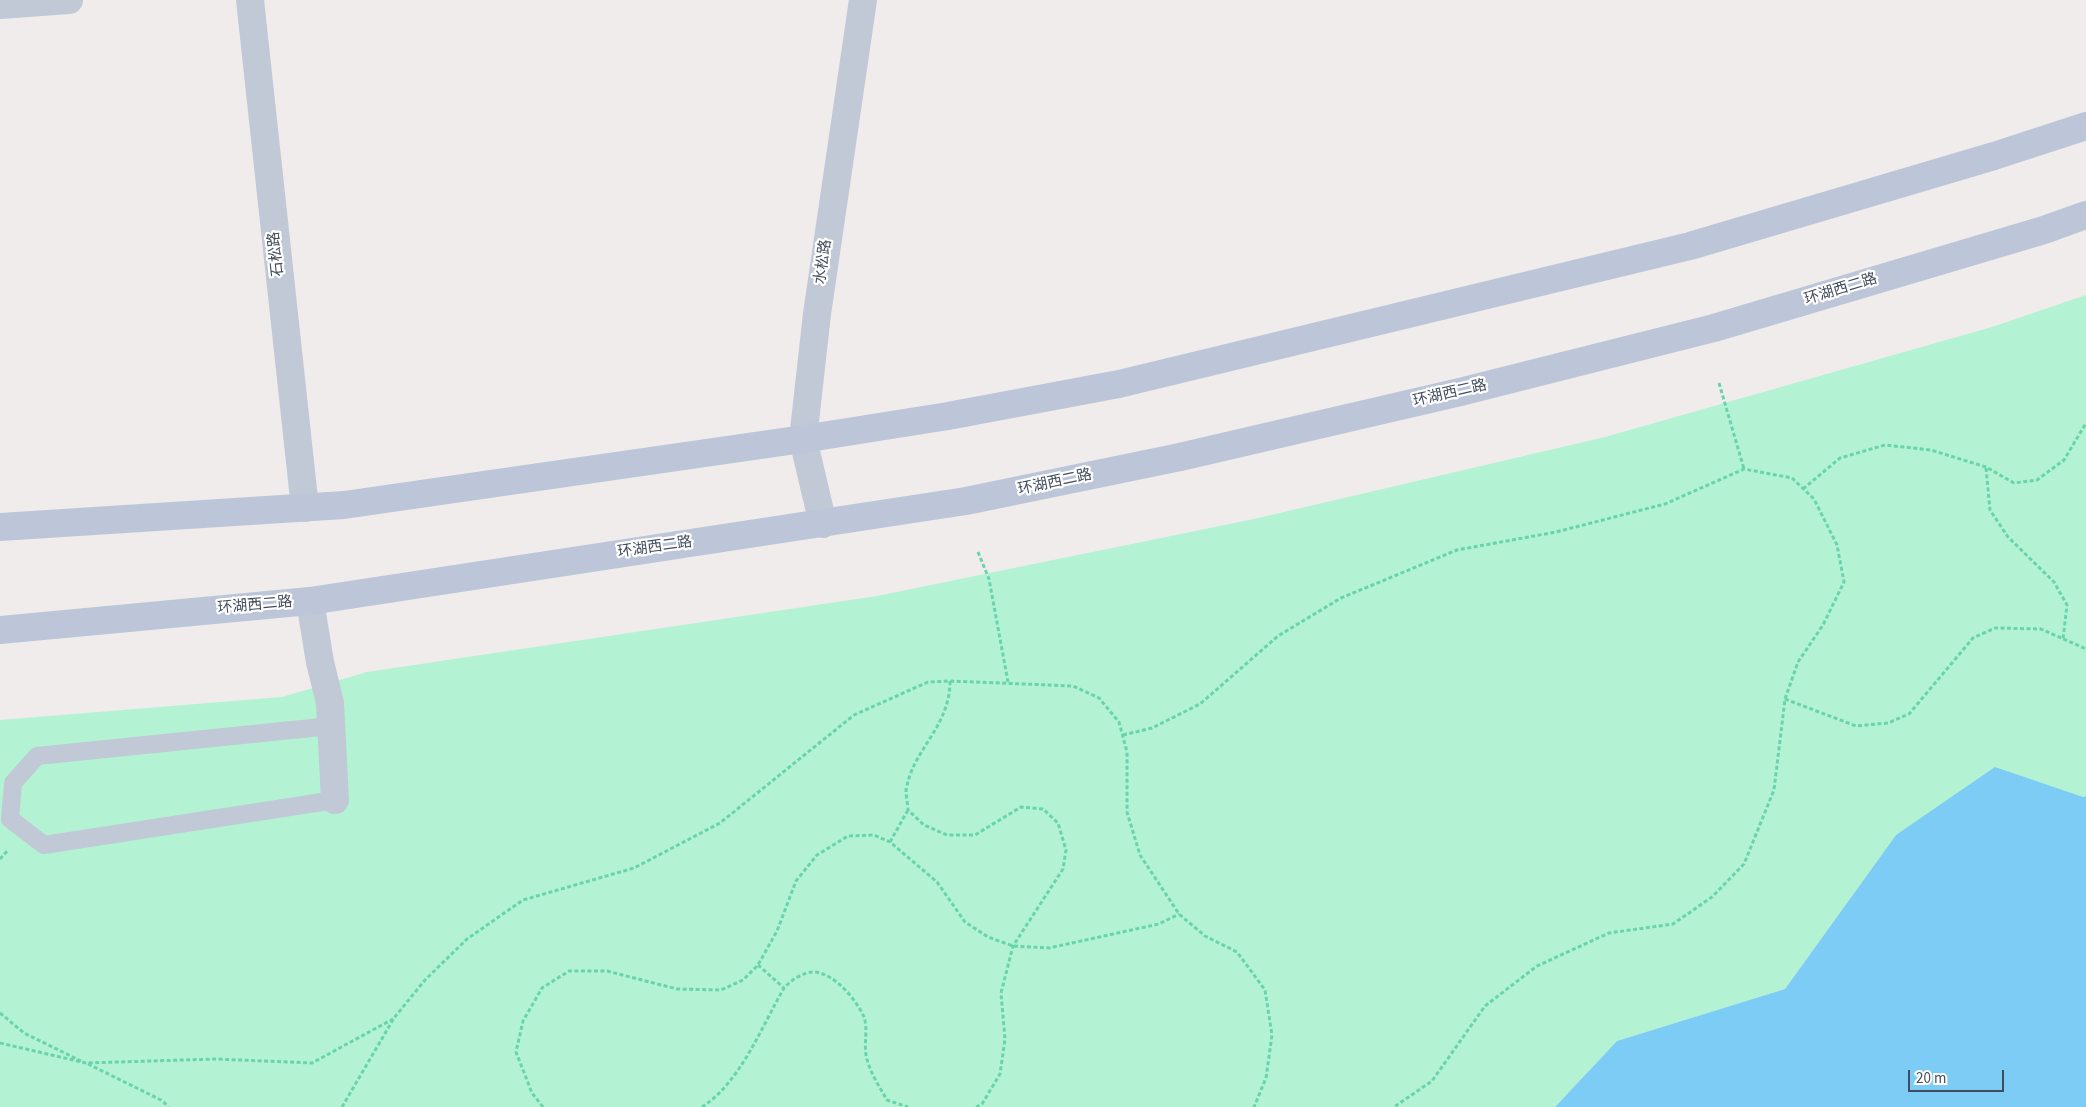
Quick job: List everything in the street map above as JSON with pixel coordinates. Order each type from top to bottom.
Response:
[{"type":"main road","points":[[0,527],[344,504],[804,440],[948,416],[1119,384],[1690,246],[1994,156],[2086,126]]},
{"type":"main road","name":"环湖西二路","points":[[0,630],[310,601],[823,524],[976,499],[1180,457],[1460,392],[1714,328],[2044,230],[2086,215]]},
{"type":"street","points":[[0,5],[69,0]]},
{"type":"street","name":"石松路","points":[[250,0],[305,508]]},
{"type":"street","name":"水松路","points":[[823,524],[804,440],[817,314],[863,0]]},
{"type":"street","points":[[310,601],[320,662],[330,703],[335,800]]},
{"type":"lane","points":[[331,726],[37,756],[13,783],[10,819],[44,845],[335,800]]},
{"type":"path","points":[[1719,383],[1744,469]]},
{"type":"path","points":[[1803,489],[1840,458],[1884,445],[1931,450],[1986,467],[2014,483],[2037,480],[2064,460],[2086,423]]},
{"type":"path","points":[[1986,467],[1990,510],[2008,538],[2054,582],[2067,605],[2063,639]]},
{"type":"path","points":[[1122,735],[1152,728],[1200,704],[1278,636],[1341,598],[1457,550],[1556,532],[1665,504],[1744,469],[1792,478],[1814,499],[1836,545],[1844,582],[1823,625],[1798,662],[1785,699],[1774,790],[1744,864],[1712,897],[1673,924],[1609,933],[1537,966],[1485,1006],[1432,1081],[1394,1107]]},
{"type":"path","points":[[978,552],[989,579],[1008,682]]},
{"type":"path","points":[[1785,699],[1856,726],[1888,723],[1909,714],[1973,638],[1995,628],[2041,629],[2086,649]]},
{"type":"path","points":[[890,842],[908,810],[906,792],[914,765],[940,723],[950,698],[950,681]]},
{"type":"path","points":[[342,1107],[394,1018],[425,980],[467,939],[523,900],[634,868],[720,823],[854,715],[928,682],[950,681],[1073,686],[1099,698],[1119,722],[1127,752],[1128,812],[1140,855],[1179,914],[1206,936],[1237,952],[1265,990],[1272,1035],[1266,1078],[1254,1107]]},
{"type":"path","points":[[908,810],[924,825],[947,835],[975,835],[1021,807],[1042,809],[1058,824],[1066,850],[1063,869],[1013,946],[1000,993],[1005,1039],[1000,1074],[982,1104],[976,1107]]},
{"type":"path","points":[[542,1107],[532,1093],[516,1052],[523,1021],[542,988],[570,971],[607,971],[677,989],[721,990],[744,980],[758,964],[777,931],[796,881],[817,855],[848,836],[874,835],[890,842],[937,882],[965,922],[988,936],[1013,946],[1049,948],[1159,924],[1179,914]]},
{"type":"path","points":[[758,964],[784,988]]},
{"type":"path","points":[[702,1107],[714,1099],[742,1064],[784,988],[793,978],[814,972],[836,980],[853,998],[864,1018],[866,1055],[880,1087],[887,1100],[908,1107]]},
{"type":"path","points":[[0,1013],[24,1032],[163,1101],[168,1107]]},
{"type":"path","points":[[0,1043],[86,1063],[216,1059],[312,1063],[394,1018]]},
{"type":"green space","points":[[2086,295],[2086,796],[1896,835],[1785,989],[1617,1041],[1555,1107],[0,1107],[0,720],[282,697],[367,672],[877,596],[1254,519],[1605,437],[1992,327]]},
{"type":"water","points":[[1995,767],[2083,797],[2086,796],[2086,1107],[1555,1107],[1617,1041],[1785,989],[1896,835]]}]
